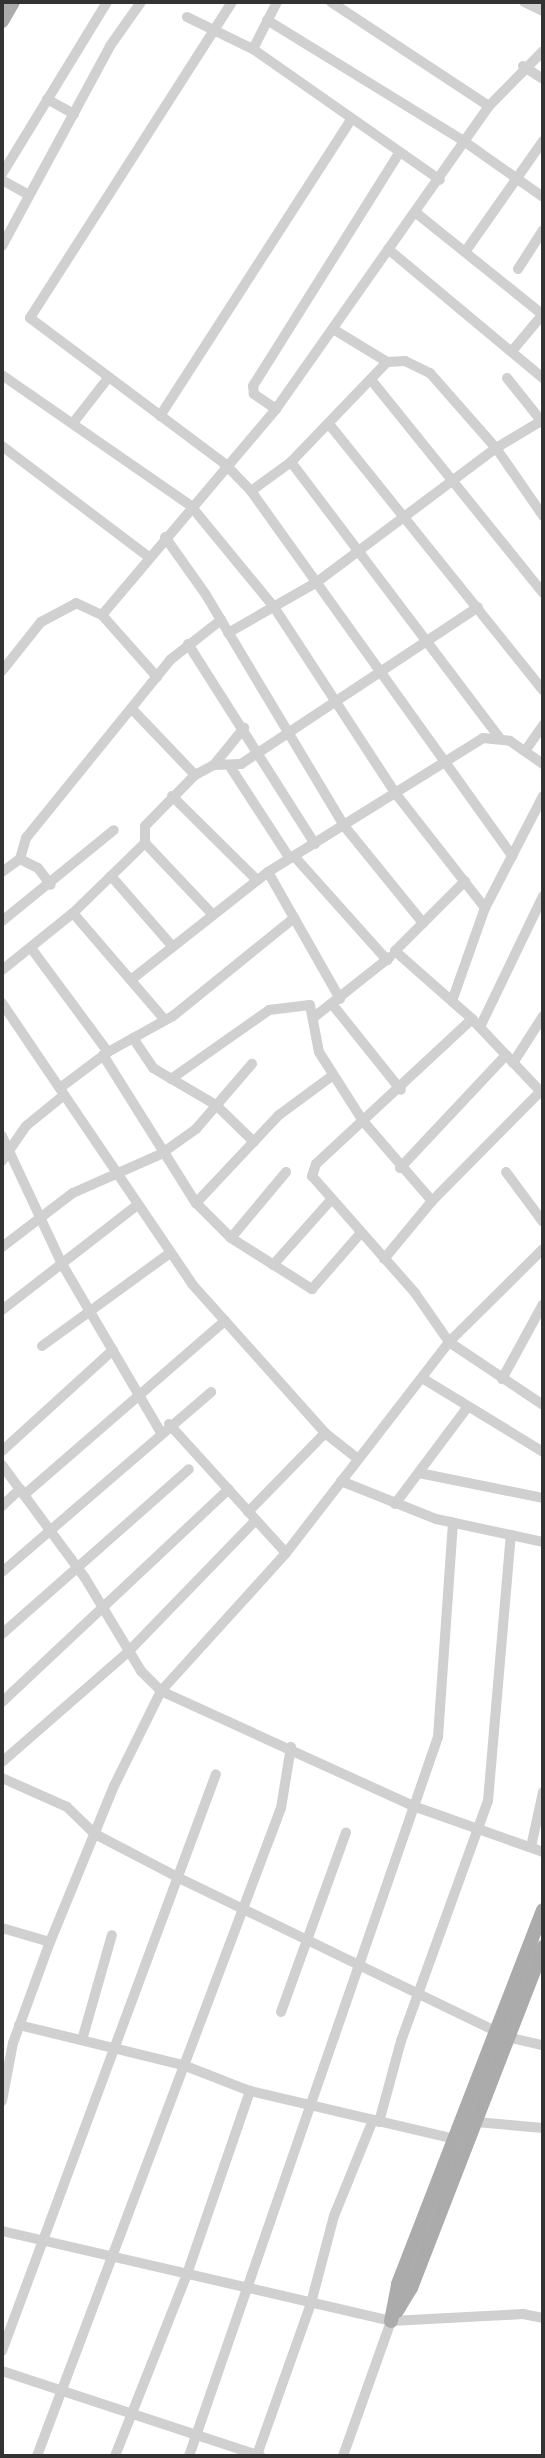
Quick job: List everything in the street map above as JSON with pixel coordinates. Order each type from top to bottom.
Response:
[{"type":"main road","points":[[2,21],[13,2]]},
{"type":"main road","points":[[391,2321],[411,2288],[476,2122],[501,2034],[543,1910]]},
{"type":"main road","points":[[391,2321],[398,2284],[454,2139],[543,1947]]},
{"type":"street","points":[[29,195],[2,177],[107,2]]},
{"type":"street","points":[[2,246],[74,114],[141,2]]},
{"type":"street","points":[[232,2],[30,313],[36,325],[225,464],[251,491],[512,856]]},
{"type":"street","points":[[253,49],[277,2]]},
{"type":"street","points":[[331,2],[489,106]]},
{"type":"street","points":[[524,2],[543,10]]},
{"type":"street","points":[[187,17],[253,49],[440,180]]},
{"type":"street","points":[[267,20],[466,142],[543,197]]},
{"type":"street","points":[[102,615],[225,464],[276,409],[388,249],[440,180],[489,106],[523,66],[543,51]]},
{"type":"street","points":[[523,66],[543,79]]},
{"type":"street","points":[[47,99],[74,114]]},
{"type":"street","points":[[160,416],[352,118]]},
{"type":"street","points":[[465,252],[543,141]]},
{"type":"street","points":[[276,409],[254,394],[253,386],[400,152]]},
{"type":"street","points":[[415,212],[543,314],[512,351]]},
{"type":"street","points":[[518,269],[543,230]]},
{"type":"street","points":[[388,249],[543,378]]},
{"type":"street","points":[[333,330],[387,362],[405,360],[430,373],[496,448],[543,516]]},
{"type":"street","points":[[251,491],[292,462],[372,381],[387,362]]},
{"type":"street","points":[[2,375],[191,506],[274,607],[396,794],[485,908]]},
{"type":"street","points":[[73,424],[109,377]]},
{"type":"street","points":[[228,633],[317,582],[363,551],[408,519],[496,448],[542,421],[507,379]]},
{"type":"street","points":[[372,381],[452,484],[543,593]]},
{"type":"street","points":[[329,425],[408,519],[543,690]]},
{"type":"street","points":[[2,446],[149,557]]},
{"type":"street","points":[[292,462],[363,551],[499,737],[543,764]]},
{"type":"street","points":[[165,537],[221,620],[345,827],[424,923]]},
{"type":"street","points":[[2,670],[6,655],[41,622],[76,603],[102,615],[157,677]]},
{"type":"street","points":[[214,765],[231,768],[260,752],[336,705],[478,607]]},
{"type":"street","points":[[2,872],[20,859],[26,838],[157,677],[188,644],[221,620]]},
{"type":"street","points":[[188,644],[260,752],[315,844]]},
{"type":"street","points":[[132,709],[195,775]]},
{"type":"street","points":[[525,751],[543,725]]},
{"type":"street","points":[[213,915],[145,843],[145,826],[195,775],[214,765],[244,728]]},
{"type":"street","points":[[132,979],[268,872],[345,827],[483,738],[499,737]]},
{"type":"street","points":[[231,768],[292,858],[387,960]]},
{"type":"street","points":[[172,796],[257,880]]},
{"type":"street","points":[[452,1001],[485,908],[543,796]]},
{"type":"street","points":[[2,921],[51,885],[114,830]]},
{"type":"street","points":[[2,970],[72,913],[145,843]]},
{"type":"street","points":[[20,859],[38,868],[51,885]]},
{"type":"street","points":[[268,872],[336,1002],[401,1090]]},
{"type":"street","points":[[111,876],[173,947]]},
{"type":"street","points":[[313,1018],[387,960],[465,881]]},
{"type":"street","points":[[543,897],[476,1023],[316,1164],[312,1177],[359,1235],[384,1259],[449,1342],[543,1405]]},
{"type":"street","points":[[72,913],[165,1020]]},
{"type":"street","points":[[2,1161],[6,1149],[62,1091],[106,1053],[165,1020],[294,918]]},
{"type":"street","points":[[31,948],[106,1053],[161,1154],[196,1203],[231,1238],[312,1289],[359,1235]]},
{"type":"street","points":[[384,1259],[432,1201],[542,1093],[476,1023],[395,951]]},
{"type":"street","points":[[2,1003],[170,1253],[225,1321],[325,1433],[358,1459]]},
{"type":"street","points":[[171,1079],[269,1010],[310,1005],[319,1052],[333,1075],[363,1121],[400,1168],[432,1201]]},
{"type":"street","points":[[400,1168],[510,1059],[543,1016]]},
{"type":"street","points":[[133,1038],[153,1068],[216,1105],[254,1142]]},
{"type":"street","points":[[2,1247],[41,1214],[114,1173],[161,1154],[196,1129],[252,1064]]},
{"type":"street","points":[[196,1203],[279,1115],[333,1075]]},
{"type":"street","points":[[2,1136],[6,1149],[41,1214],[62,1264],[138,1392],[165,1427],[229,1489],[254,1522],[286,1553]]},
{"type":"street","points":[[231,1238],[286,1172]]},
{"type":"street","points":[[506,1172],[543,1222]]},
{"type":"street","points":[[273,1265],[331,1200]]},
{"type":"street","points":[[2,1310],[136,1206]]},
{"type":"street","points":[[2,2101],[19,2025],[50,1942],[95,1834],[162,1691],[286,1553],[449,1342],[543,1249]]},
{"type":"street","points":[[43,1346],[170,1253]]},
{"type":"street","points":[[502,1380],[543,1304]]},
{"type":"street","points":[[2,1506],[225,1321]]},
{"type":"street","points":[[2,1451],[113,1350]]},
{"type":"street","points":[[422,1378],[466,1409],[543,1452]]},
{"type":"street","points":[[2,1572],[165,1427],[211,1392]]},
{"type":"street","points":[[396,1504],[466,1409]]},
{"type":"street","points":[[248,1512],[325,1433]]},
{"type":"street","points":[[2,1465],[77,1568],[128,1652],[162,1691],[291,1747],[416,1807],[543,1852]]},
{"type":"street","points":[[3,1631],[189,1469]]},
{"type":"street","points":[[419,1474],[543,1498]]},
{"type":"street","points":[[341,1481],[396,1504],[453,1523],[543,1542]]},
{"type":"street","points":[[2,1702],[104,1611],[229,1489]]},
{"type":"street","points":[[2,1762],[128,1652],[254,1522]]},
{"type":"street","points":[[189,2456],[416,1807],[438,1737],[453,1523]]},
{"type":"street","points":[[2,2371],[258,2456],[311,2303],[334,2216],[376,2121],[481,1830],[488,1801],[511,1535]]},
{"type":"street","points":[[37,2456],[241,1908],[281,1808],[291,1747]]},
{"type":"street","points":[[2,2351],[181,1879],[216,1774]]},
{"type":"street","points":[[2,1778],[67,1807],[95,1834],[420,1998],[501,2034],[543,2045]]},
{"type":"street","points":[[531,1847],[543,1792]]},
{"type":"street","points":[[281,2012],[346,1832]]},
{"type":"street","points":[[2,1928],[50,1942]]},
{"type":"street","points":[[82,2040],[112,1936]]},
{"type":"street","points":[[19,2025],[183,2065],[250,2091],[454,2139]]},
{"type":"street","points":[[115,2456],[187,2274],[250,2091]]},
{"type":"street","points":[[476,2122],[542,2124]]},
{"type":"street","points":[[2,2231],[391,2321],[523,2314],[543,2318]]},
{"type":"street","points":[[343,2456],[391,2321]]}]
